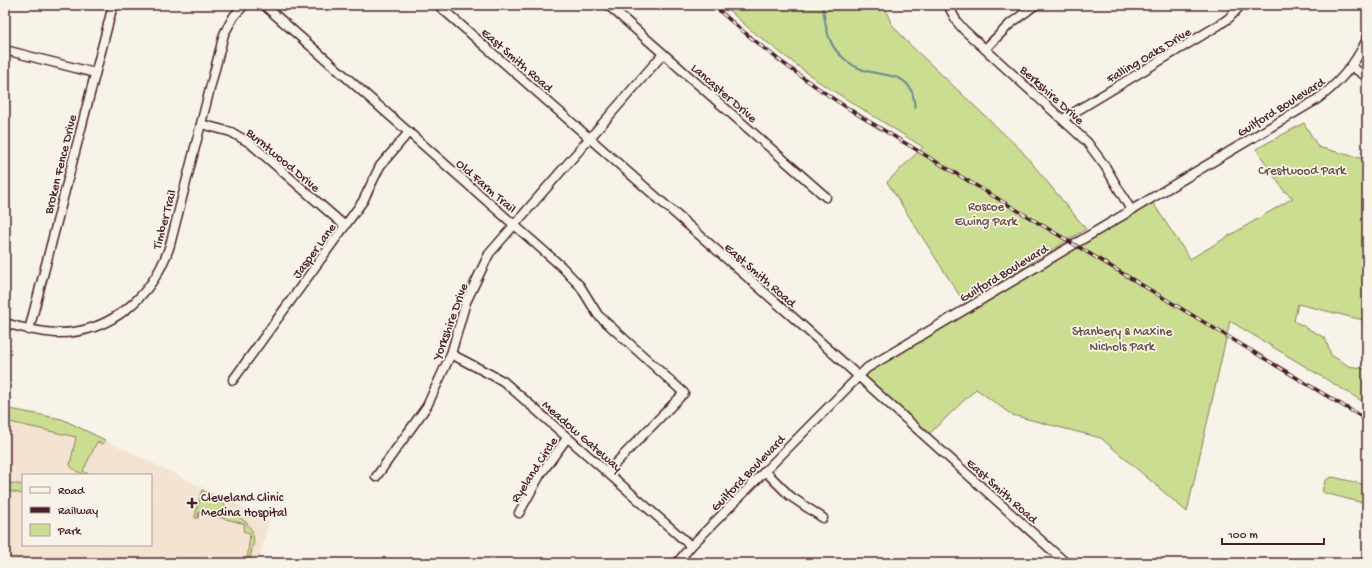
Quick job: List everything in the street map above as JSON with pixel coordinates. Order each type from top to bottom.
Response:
[{"type":"street","name":"Broken Fence Drive","points":[[29,330],[113,5]]},
{"type":"street","name":"Timber Trail","points":[[5,324],[29,330],[58,333],[86,329],[114,318],[126,310],[145,292],[158,274],[167,255],[224,34],[234,16],[244,5]]},
{"type":"street","name":"Old Farm Trail","points":[[264,5],[514,224],[580,286],[598,315],[684,394],[607,472]]},
{"type":"street","name":"East Smith Road","points":[[438,5],[858,376],[1066,563]]},
{"type":"street","name":"Lancaster Drive","points":[[608,5],[826,197]]},
{"type":"street","name":"Berkshire Drive","points":[[948,5],[957,22],[1064,119],[1097,153],[1131,210]]},
{"type":"street","points":[[985,49],[1010,24],[1036,5]]},
{"type":"street","name":"Falling Oaks Drive","points":[[1064,119],[1219,26],[1241,5]]},
{"type":"street","name":"Guilford Boulevard","points":[[677,563],[867,368],[1316,100],[1336,84],[1352,66],[1367,39]]},
{"type":"street","points":[[5,50],[95,73]]},
{"type":"street","name":"Yorkshire Drive","points":[[376,477],[427,406],[451,354],[466,302],[489,254],[663,54]]},
{"type":"street","points":[[1352,66],[1367,77]]},
{"type":"street","name":"Burntwood Drive","points":[[201,124],[231,132],[250,143],[345,226]]},
{"type":"street","name":"Jasper Lane","points":[[233,380],[363,201],[380,166],[409,132]]},
{"type":"street","name":"Meadow Gateway","points":[[451,354],[503,381],[692,546]]},
{"type":"street","name":"Ryeland Circle","points":[[519,513],[540,476],[568,438]]},
{"type":"street","points":[[765,471],[790,496],[823,518]]},
{"type":"shaded area","name":"Cleveland Clinic Medina Hospital","points":[[5,408],[62,419],[269,520],[258,563],[5,563]]},
{"type":"green space","name":"Roscoe Ewing Park","points":[[723,5],[884,5],[891,23],[905,40],[1021,150],[1086,229],[965,304],[887,182],[923,147],[819,82],[752,31]]},
{"type":"green space","name":"Stanbery & Maxine Nichols Park","points":[[1304,123],[1318,147],[1360,158],[1367,158],[1367,321],[1298,304],[1294,321],[1325,338],[1331,355],[1349,366],[1367,369],[1367,404],[1230,321],[1187,512],[1101,438],[1012,415],[976,389],[927,436],[860,376],[1035,269],[1153,203],[1190,259],[1293,198],[1284,191],[1256,149]]},
{"type":"green space","points":[[5,408],[62,419],[105,440],[103,444],[97,442],[83,471],[88,474],[78,472],[70,465],[76,437],[5,421]]},
{"type":"green space","points":[[1333,477],[1367,485],[1367,502],[1359,502],[1322,491],[1325,481]]},
{"type":"green space","points":[[5,482],[22,485],[22,494],[5,490]]},
{"type":"green space","points":[[202,490],[221,501],[230,511],[246,522],[252,531],[254,540],[249,563],[247,563],[250,533],[243,531],[245,524],[199,512],[198,518],[195,518]]},
{"type":"waterway","points":[[822,5],[826,29],[837,52],[848,62],[857,67],[903,81],[908,85],[912,92],[915,108]]},
{"type":"railway","points":[[713,5],[784,64],[860,116],[1367,420]]},
{"type":"place","name":"Cleveland Clinic Medina Hospital","points":[[192,503]]},
{"type":"park label","name":"Crestwood Park","points":[[1302,169]]}]
